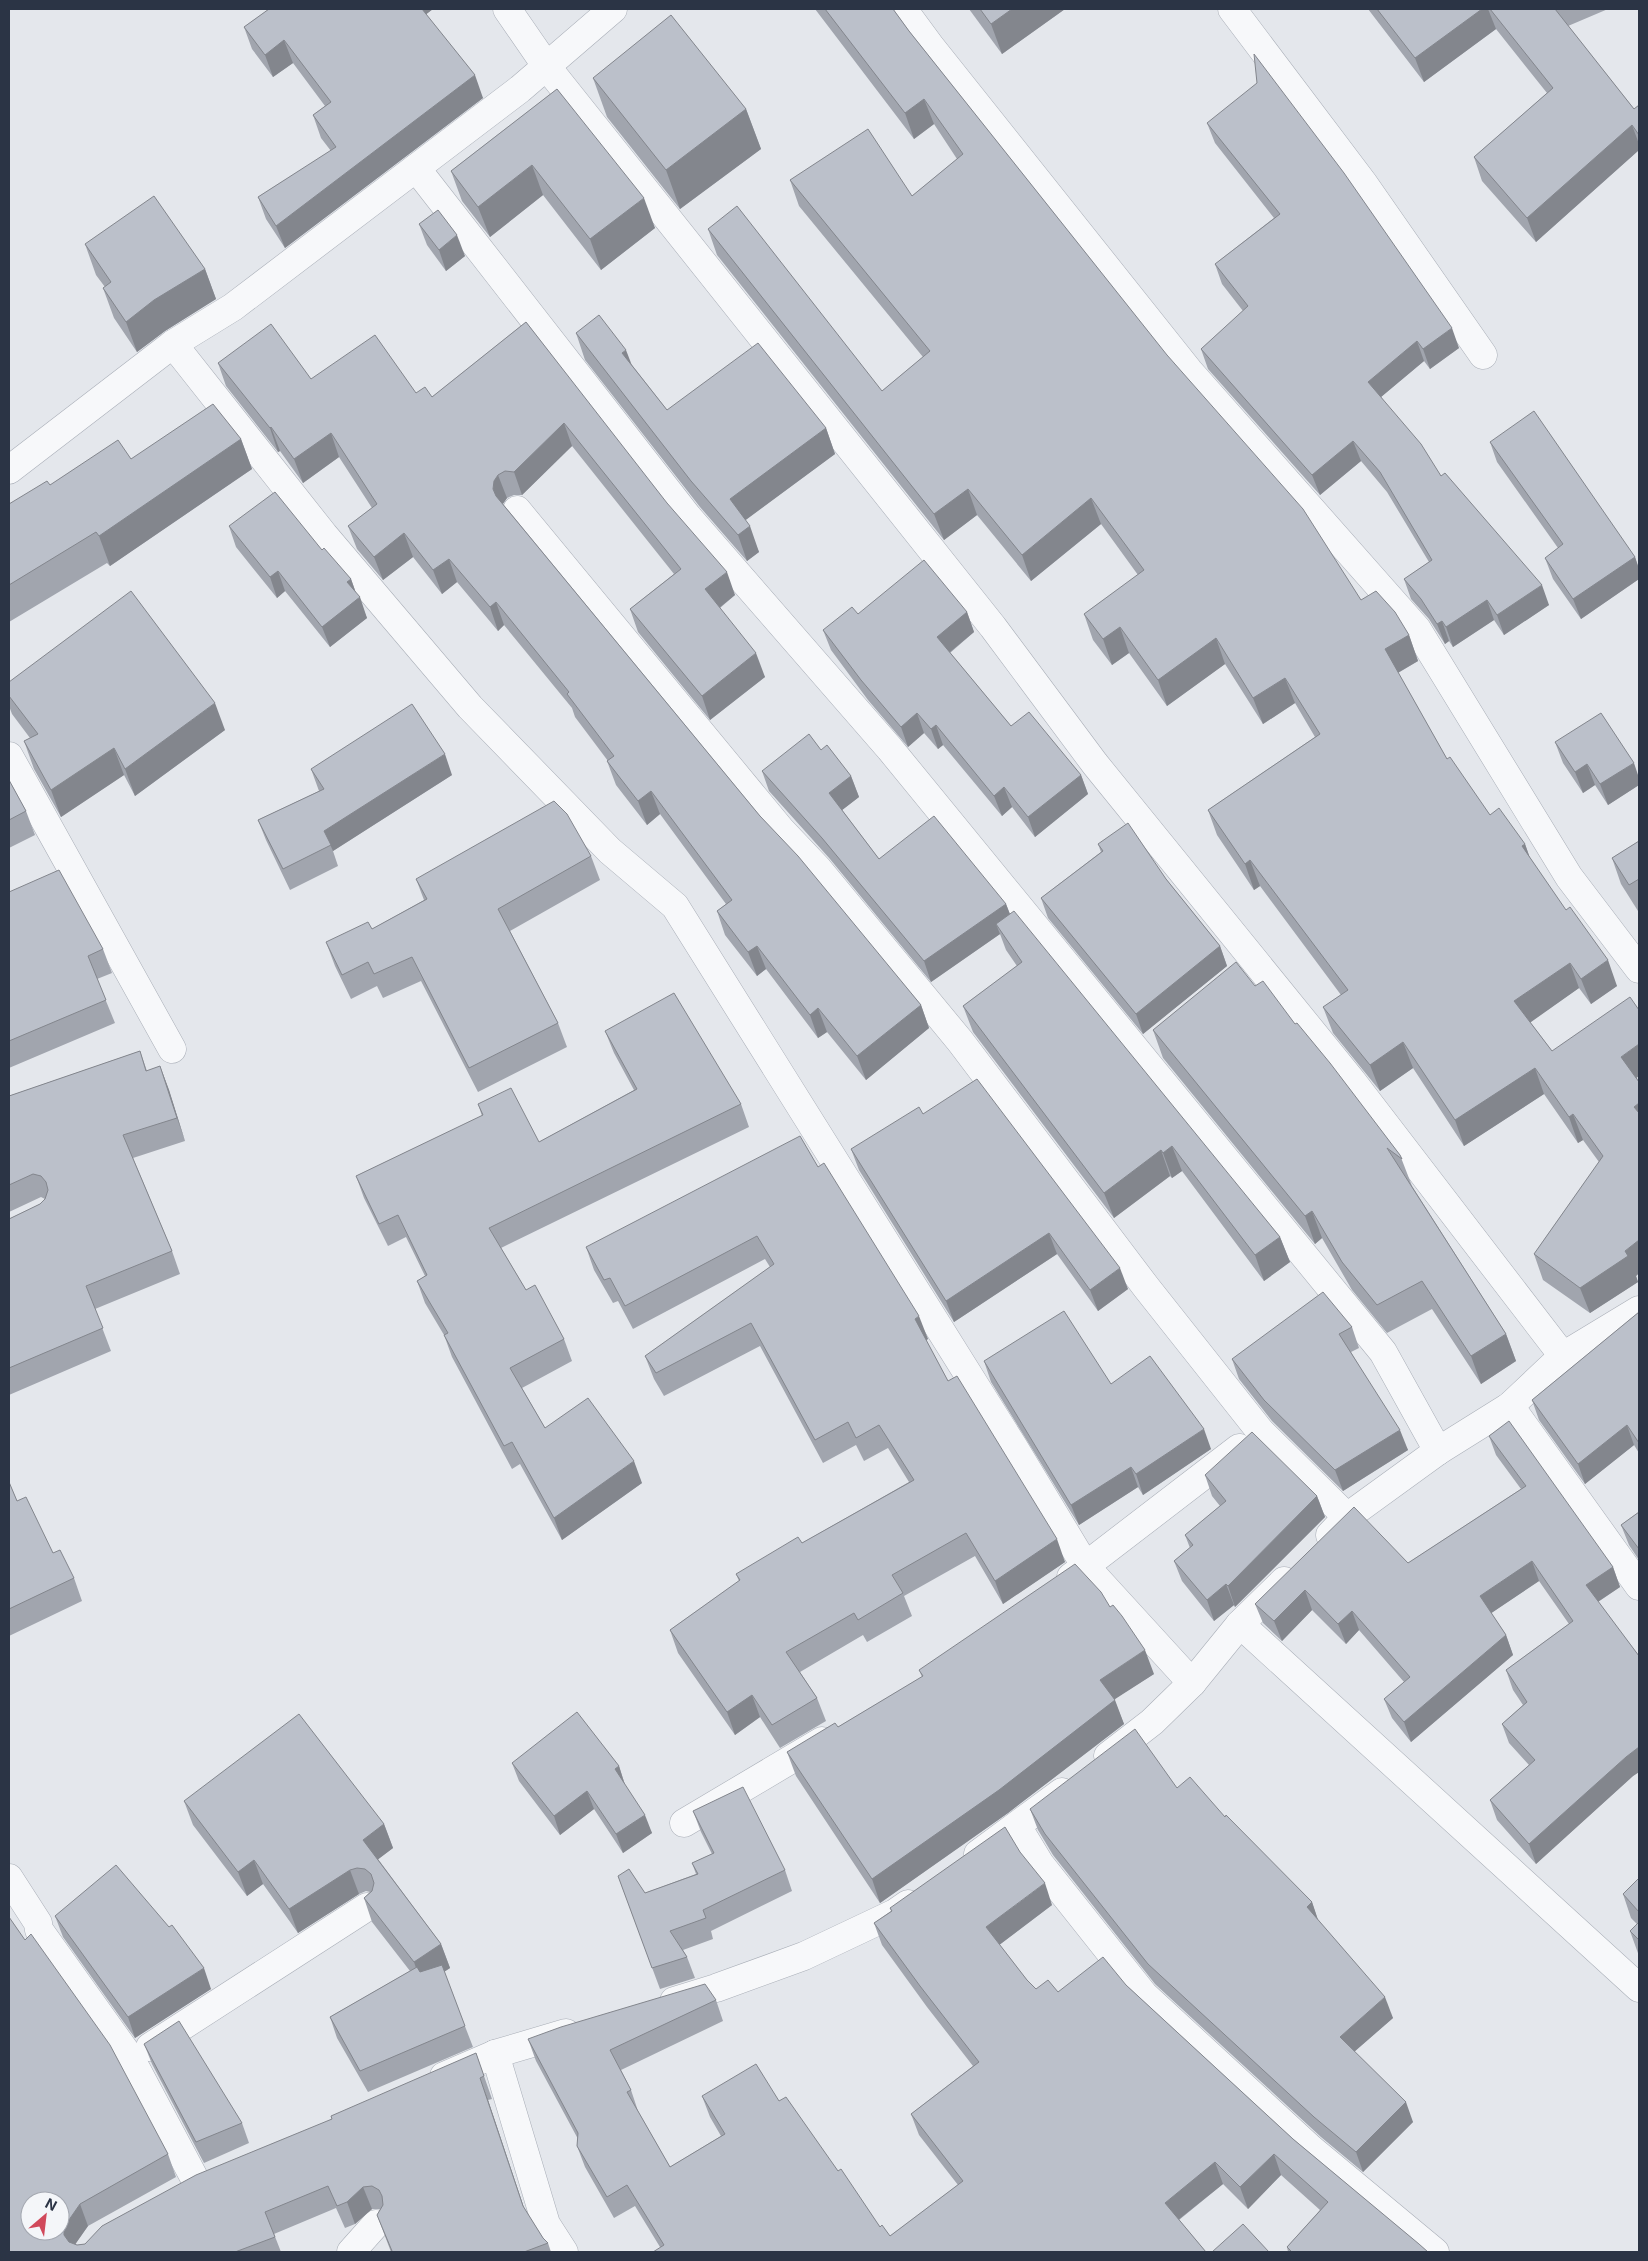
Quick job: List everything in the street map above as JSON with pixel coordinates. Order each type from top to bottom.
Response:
[{"type":"street","points":[[507,9],[547,67],[993,627],[1095,764],[1352,1081],[1562,1356]]},
{"type":"street","points":[[9,470],[173,344],[233,308],[547,67],[613,9]]},
{"type":"street","points":[[903,9],[1190,371],[1417,630],[1569,877],[1639,970]]},
{"type":"street","points":[[1232,9],[1364,184],[1484,355]]},
{"type":"street","points":[[416,168],[688,517],[890,749],[1383,1352],[1438,1451]]},
{"type":"street","points":[[173,344],[324,536],[470,707],[610,851],[675,906],[1086,1566],[1192,1683]]},
{"type":"street","points":[[517,510],[644,661],[781,830],[818,869],[960,1041],[1146,1286],[1260,1432],[1347,1518]]},
{"type":"street","points":[[9,756],[172,1049]]},
{"type":"street","points":[[1233,981],[1256,962]]},
{"type":"street","points":[[1140,1056],[1163,1037]]},
{"type":"street","points":[[960,1867],[1017,1826],[1152,1722],[1192,1683],[1240,1624],[1347,1518],[1438,1451],[1510,1406],[1562,1356],[1639,1310]]},
{"type":"street","points":[[1510,1406],[1639,1586]]},
{"type":"street","points":[[1053,1589],[1086,1566],[1260,1432]]},
{"type":"street","points":[[1240,1624],[1639,1988]]},
{"type":"street","points":[[684,1823],[841,1730]]},
{"type":"street","points":[[1017,1826],[1040,1864],[1144,1995],[1312,2149],[1435,2252]]},
{"type":"street","points":[[9,1878],[38,1923],[39,1930],[131,2059],[197,2183]]},
{"type":"street","points":[[652,2007],[716,1988],[804,1956],[896,1913],[928,1890]]},
{"type":"street","points":[[131,2059],[368,1907]]},
{"type":"street","points":[[423,2085],[495,2054],[587,2026]]},
{"type":"street","points":[[495,2054],[546,2224],[564,2252]]},
{"type":"street","points":[[172,2196],[224,2171]]},
{"type":"street","points":[[351,2252],[376,2224]]},
{"type":"building","points":[[269,9],[422,9],[475,75],[276,226],[258,197],[336,147],[313,115],[331,102],[284,40],[265,55],[244,27]]},
{"type":"building","points":[[825,9],[893,9],[1167,355],[1303,509],[1361,600],[1376,591],[1395,612],[1409,635],[1385,649],[1447,759],[1450,757],[1490,815],[1499,808],[1525,844],[1522,846],[1566,910],[1570,907],[1608,960],[1581,979],[1570,963],[1514,1001],[1552,1051],[1630,997],[1639,1010],[1639,1044],[1621,1057],[1639,1082],[1639,1103],[1634,1107],[1639,1113],[1639,1240],[1625,1251],[1628,1256],[1580,1288],[1534,1254],[1603,1156],[1573,1114],[1569,1117],[1535,1068],[1455,1120],[1403,1042],[1370,1065],[1323,1007],[1348,990],[1250,860],[1245,864],[1208,810],[1320,734],[1285,678],[1253,698],[1216,638],[1158,680],[1120,627],[1103,639],[1084,614],[1144,570],[1091,498],[1022,555],[968,489],[934,514],[708,229],[737,206],[882,391],[930,351],[790,180],[868,129],[912,196],[963,154],[924,99],[905,113]]},
{"type":"building","points":[[980,9],[1012,9],[991,24]]},
{"type":"building","points":[[1377,9],[1482,9],[1415,58]]},
{"type":"building","points":[[1490,9],[1555,9],[1634,109],[1639,105],[1639,135],[1632,125],[1527,218],[1474,157],[1553,88]]},
{"type":"building","points":[[671,15],[746,109],[666,170],[593,78]]},
{"type":"building","points":[[1254,54],[1344,173],[1452,328],[1423,349],[1417,341],[1368,382],[1421,444],[1441,476],[1445,473],[1542,585],[1497,615],[1487,600],[1446,627],[1442,621],[1437,624],[1421,599],[1404,579],[1432,560],[1380,472],[1353,441],[1312,475],[1201,349],[1248,306],[1215,264],[1280,214],[1207,123],[1257,83]]},
{"type":"building","points":[[557,89],[644,198],[590,239],[532,165],[478,207],[451,171]]},
{"type":"building","points":[[154,196],[205,269],[154,300],[126,322],[103,288],[111,282],[85,244]]},
{"type":"building","points":[[438,210],[457,235],[439,250],[419,224]]},
{"type":"building","points":[[599,315],[626,350],[622,353],[667,410],[758,343],[826,428],[730,499],[750,526],[738,535],[691,481],[576,333]]},
{"type":"building","points":[[526,322],[667,503],[727,572],[705,589],[756,653],[702,696],[630,609],[681,569],[564,423],[514,472],[505,471],[498,475],[494,481],[493,489],[496,496],[760,816],[798,856],[921,1005],[857,1056],[818,1008],[810,1015],[757,946],[748,952],[717,911],[732,900],[651,791],[638,801],[607,761],[614,756],[567,694],[569,692],[496,602],[490,607],[449,559],[433,570],[404,533],[374,557],[348,526],[377,504],[331,433],[294,459],[271,427],[218,363],[271,324],[311,379],[375,335],[416,393],[425,387],[432,397]]},
{"type":"building","points":[[213,404],[241,439],[99,536],[96,532],[9,585],[9,504],[47,481],[50,485],[118,440],[131,459]]},
{"type":"building","points":[[1534,411],[1635,557],[1573,599],[1545,558],[1563,544],[1490,442]]},
{"type":"building","points":[[275,492],[322,550],[324,548],[351,579],[347,582],[360,597],[322,627],[278,571],[270,577],[229,526]]},
{"type":"building","points":[[924,560],[967,612],[937,637],[1011,726],[1029,712],[1081,775],[1028,817],[1004,787],[994,796],[936,725],[931,729],[917,713],[901,727],[861,680],[823,630],[852,607],[858,614]]},
{"type":"building","points":[[131,591],[215,703],[125,769],[114,748],[51,790],[24,741],[38,734],[9,696],[9,682]]},
{"type":"building","points":[[412,704],[445,754],[324,831],[331,845],[283,869],[258,820],[324,789],[311,769]]},
{"type":"building","points":[[1601,713],[1634,763],[1600,784],[1587,764],[1575,772],[1555,742]]},
{"type":"building","points":[[809,734],[821,750],[827,745],[851,776],[829,793],[879,859],[934,816],[1006,904],[924,961],[822,838],[762,771]]},
{"type":"building","points":[[9,780],[26,811],[9,820]]},
{"type":"building","points":[[554,801],[567,814],[591,856],[498,909],[558,1023],[469,1068],[412,957],[374,974],[368,962],[342,975],[326,942],[368,922],[372,929],[427,899],[416,879]]},
{"type":"building","points":[[1128,823],[1166,879],[1220,946],[1136,1014],[1041,898],[1103,851],[1098,844]]},
{"type":"building","points":[[1639,841],[1639,879],[1629,885],[1612,858]]},
{"type":"building","points":[[59,870],[103,949],[88,956],[106,1000],[9,1041],[9,892]]},
{"type":"building","points":[[1014,911],[1280,1237],[1255,1255],[1172,1146],[1163,1153],[1161,1150],[1104,1193],[963,1006],[1022,962],[996,924]]},
{"type":"building","points":[[1236,962],[1255,986],[1263,981],[1295,1024],[1297,1023],[1330,1063],[1400,1155],[1402,1159],[1387,1148],[1506,1334],[1471,1356],[1422,1281],[1377,1305],[1342,1262],[1312,1211],[1305,1216],[1153,1030]]},
{"type":"building","points":[[674,993],[741,1104],[489,1228],[526,1290],[535,1285],[564,1339],[510,1368],[545,1428],[588,1398],[634,1461],[554,1518],[512,1442],[504,1446],[444,1335],[448,1333],[417,1281],[427,1275],[398,1215],[379,1224],[356,1176],[483,1115],[478,1104],[511,1088],[539,1142],[637,1089],[605,1031]]},
{"type":"building","points":[[140,1051],[146,1071],[160,1066],[177,1118],[123,1135],[172,1251],[86,1286],[103,1328],[9,1368],[9,1219],[40,1204],[45,1199],[48,1190],[46,1182],[41,1176],[33,1174],[9,1185],[9,1096]]},
{"type":"building","points":[[977,1079],[1120,1268],[1090,1290],[1049,1233],[946,1301],[851,1149],[919,1107],[923,1114]]},
{"type":"building","points":[[800,1136],[818,1167],[824,1163],[919,1316],[915,1319],[948,1381],[957,1376],[1057,1539],[995,1581],[966,1533],[892,1575],[903,1593],[858,1620],[854,1613],[786,1652],[817,1698],[772,1725],[752,1695],[727,1712],[670,1630],[740,1580],[736,1574],[798,1537],[802,1543],[914,1480],[879,1425],[856,1438],[848,1422],[815,1440],[751,1323],[656,1373],[645,1356],[774,1264],[757,1236],[625,1306],[610,1278],[604,1280],[586,1247]]},
{"type":"building","points":[[1323,1292],[1352,1327],[1339,1334],[1400,1430],[1335,1470],[1264,1400],[1232,1359]]},
{"type":"building","points":[[1064,1311],[1111,1384],[1150,1356],[1204,1429],[1136,1474],[1131,1467],[1071,1505],[984,1361]]},
{"type":"building","points":[[1639,1312],[1639,1443],[1627,1425],[1578,1464],[1532,1400]]},
{"type":"building","points":[[1509,1421],[1613,1567],[1586,1585],[1639,1656],[1639,1747],[1529,1844],[1490,1800],[1535,1760],[1502,1724],[1527,1702],[1506,1670],[1573,1621],[1532,1561],[1480,1596],[1506,1635],[1404,1722],[1384,1699],[1410,1677],[1352,1611],[1338,1624],[1305,1590],[1274,1621],[1255,1604],[1354,1507],[1408,1563],[1526,1486],[1489,1436]]},
{"type":"building","points":[[1252,1432],[1317,1496],[1228,1586],[1226,1584],[1207,1600],[1174,1561],[1193,1545],[1185,1535],[1226,1501],[1205,1475]]},
{"type":"building","points":[[9,1482],[17,1501],[26,1497],[53,1553],[60,1550],[74,1578],[9,1609]]},
{"type":"building","points":[[1639,1512],[1639,1549],[1621,1525]]},
{"type":"building","points":[[1075,1564],[1101,1592],[1110,1607],[1113,1605],[1122,1616],[1145,1650],[1100,1680],[1115,1700],[999,1790],[872,1879],[787,1752],[835,1723],[838,1727],[923,1676],[919,1670]]},
{"type":"building","points":[[577,1712],[619,1766],[615,1769],[645,1815],[616,1834],[587,1791],[554,1816],[512,1763]]},
{"type":"building","points":[[299,1714],[384,1824],[363,1840],[441,1944],[414,1962],[364,1898],[372,1891],[374,1883],[371,1874],[365,1869],[357,1868],[350,1870],[289,1909],[254,1860],[238,1872],[184,1801]]},
{"type":"building","points":[[1135,1729],[1177,1788],[1190,1777],[1225,1817],[1226,1815],[1312,1902],[1307,1907],[1385,1997],[1340,2037],[1406,2102],[1356,2152],[1314,2117],[1148,1964],[1045,1834],[1030,1809]]},
{"type":"building","points":[[743,1787],[785,1870],[703,1910],[706,1918],[670,1931],[687,1957],[652,1968],[618,1876],[629,1869],[645,1893],[698,1874],[692,1863],[714,1853],[693,1811]]},
{"type":"building","points":[[1005,1827],[1020,1852],[1045,1883],[986,1927],[1027,1980],[1036,1989],[1048,1980],[1058,1992],[1103,1957],[1126,1985],[1293,2139],[1428,2252],[1292,2252],[1287,2247],[1328,2202],[1274,2154],[1240,2187],[1215,2162],[1165,2203],[1206,2252],[653,2252],[664,2245],[627,2185],[607,2197],[577,2146],[578,2133],[528,2039],[561,2027],[705,1984],[716,2000],[610,2050],[631,2090],[627,2092],[670,2167],[725,2134],[702,2096],[756,2064],[779,2101],[786,2097],[838,2171],[841,2169],[880,2227],[882,2225],[890,2236],[963,2181],[911,2114],[979,2062],[874,1923],[892,1911],[890,1908]]},
{"type":"building","points":[[116,1865],[169,1927],[172,1925],[204,1968],[128,2017],[55,1916]]},
{"type":"building","points":[[1639,1878],[1639,1912],[1623,1894]]},
{"type":"building","points":[[9,1917],[25,1940],[31,1934],[110,2045],[168,2154],[80,2204],[70,2218],[70,2191],[20,2191],[20,2241],[68,2241],[77,2245],[85,2244],[102,2226],[196,2175],[332,2119],[331,2116],[476,2053],[484,2076],[480,2078],[523,2206],[548,2243],[524,2252],[390,2252],[392,2251],[377,2215],[383,2205],[379,2190],[372,2186],[363,2187],[347,2202],[337,2206],[328,2186],[265,2212],[275,2237],[235,2252],[9,2252]]},
{"type":"building","points":[[1639,1922],[1639,1940],[1630,1931]]},
{"type":"building","points":[[442,1965],[465,2026],[360,2071],[330,2017],[417,1967],[420,1972]]},
{"type":"building","points":[[179,2021],[242,2123],[196,2142],[144,2044]]},
{"type":"building","points":[[1243,2224],[1269,2252],[1212,2252]]}]
